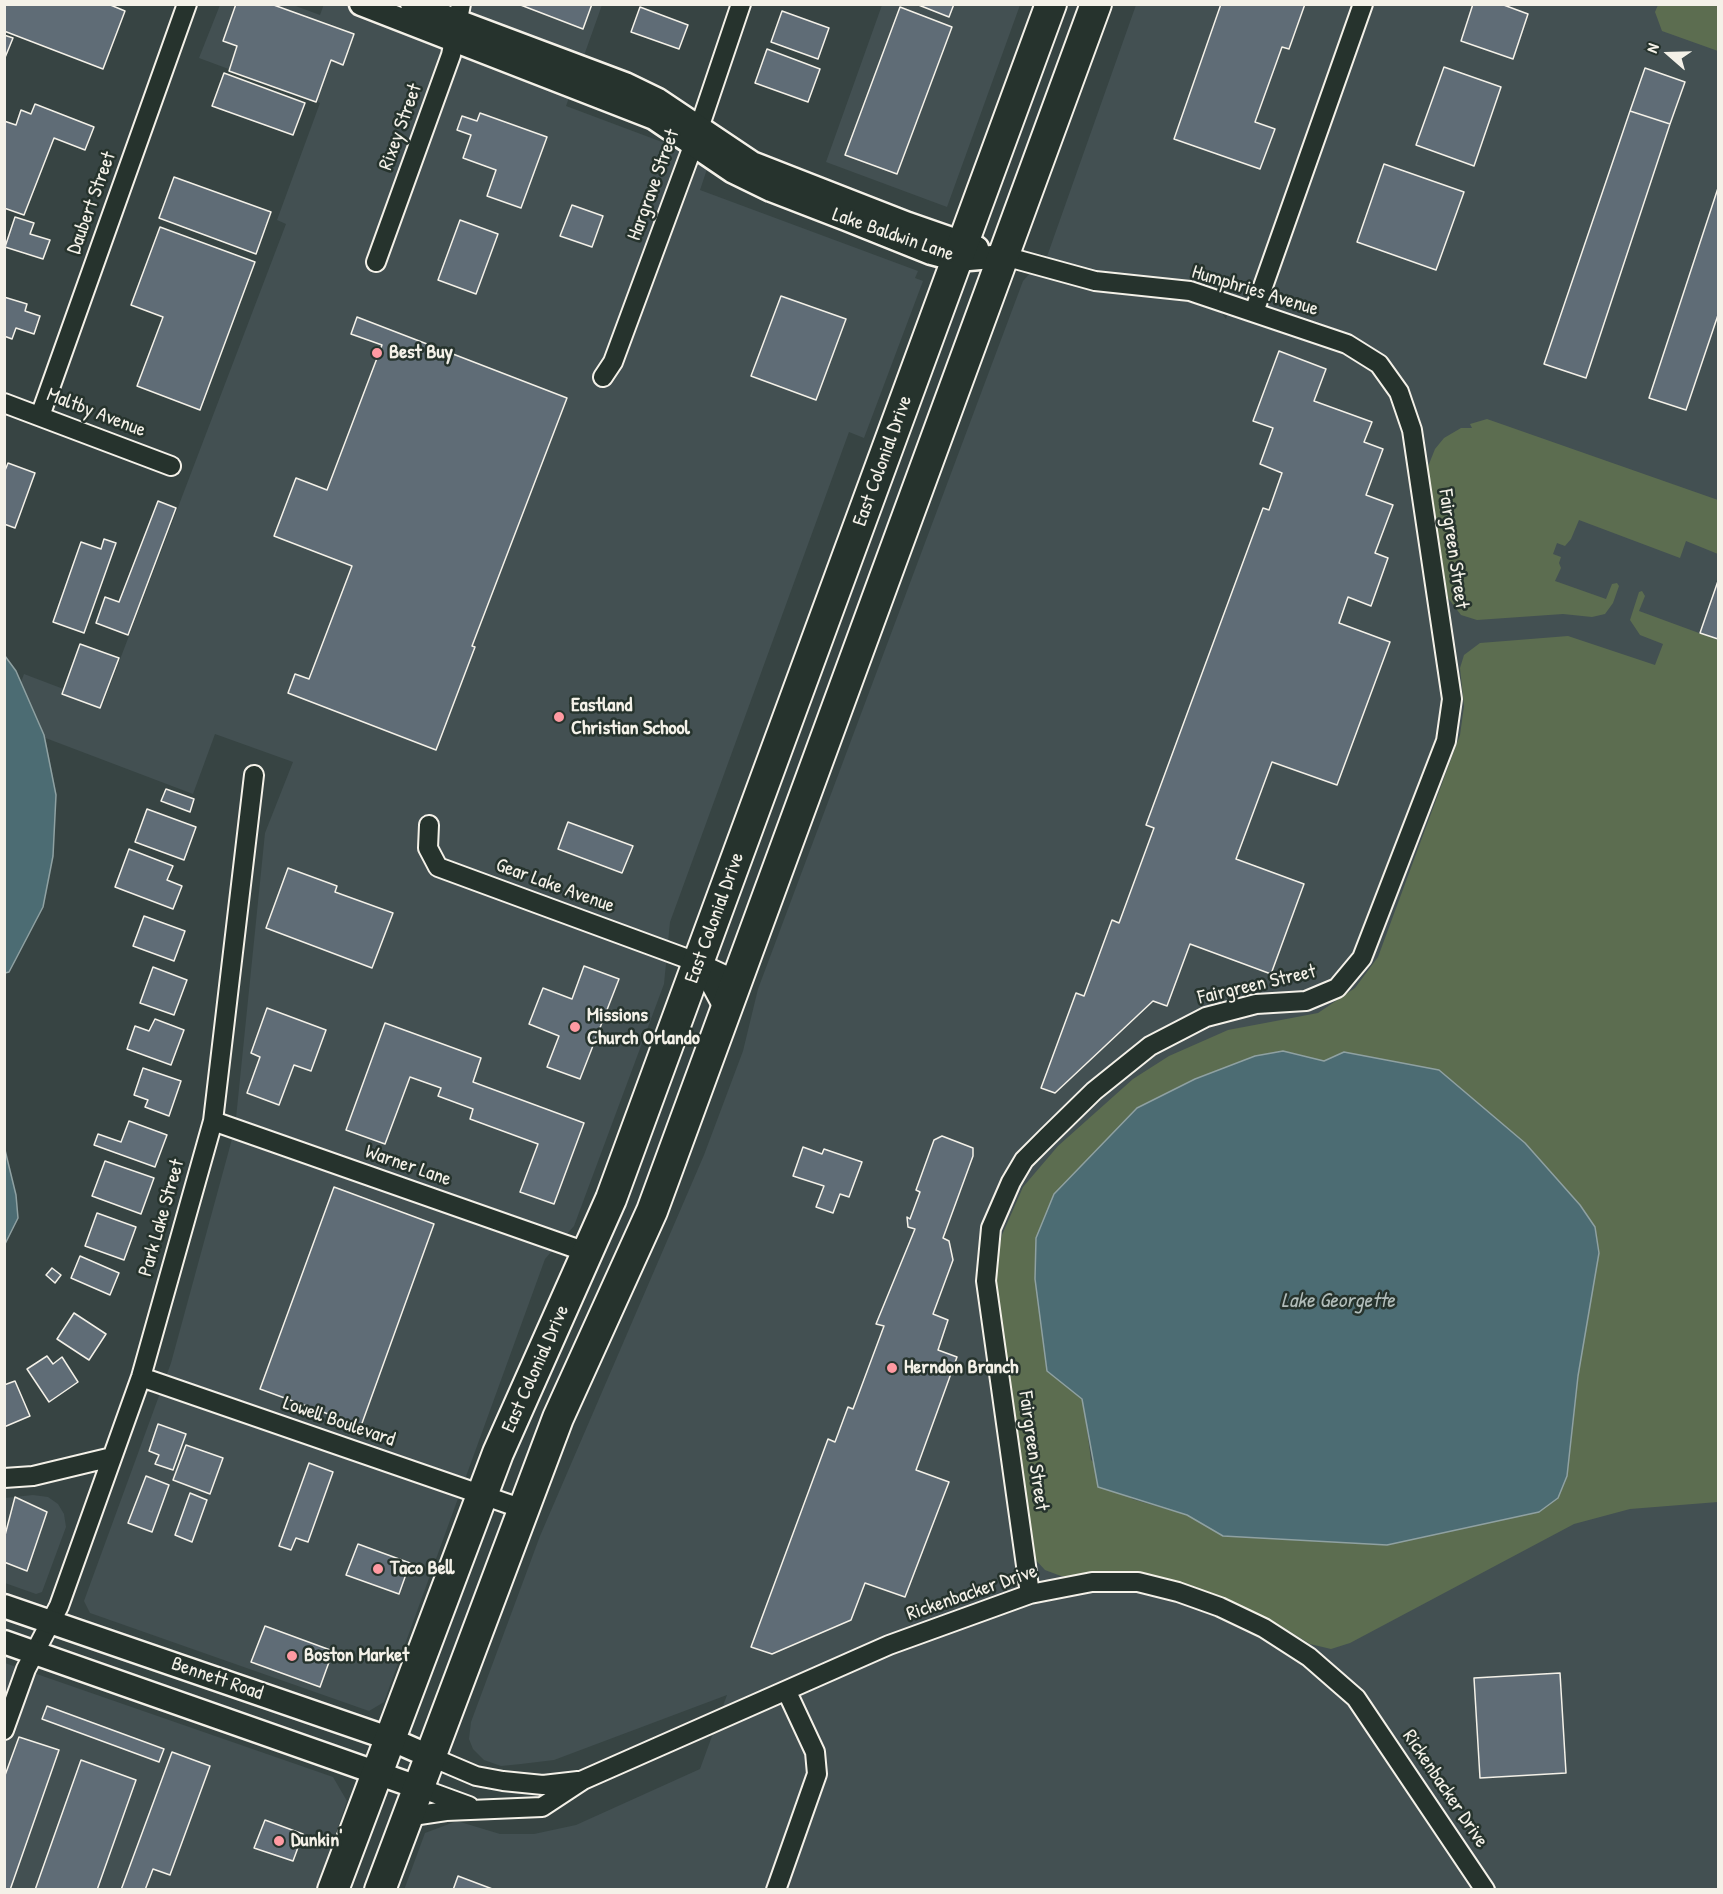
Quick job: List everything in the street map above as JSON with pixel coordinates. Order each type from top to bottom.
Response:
[{"type":"highway","name":"East Colonial Drive","points":[[333,1890],[388,1738],[481,1495],[610,1199],[1051,4]]},
{"type":"highway","name":"East Colonial Drive","points":[[380,1890],[558,1418],[652,1211],[1096,4]]},
{"type":"highway","points":[[824,621],[834,638],[838,656],[839,705]]},
{"type":"highway","points":[[610,1199],[609,1246],[614,1263],[623,1278]]},
{"type":"highway","points":[[588,1253],[598,1280],[591,1344]]},
{"type":"street","name":"Daubert Street","points":[[40,416],[187,4]]},
{"type":"street","name":"Lake Baldwin Lane","points":[[361,4],[458,22]]},
{"type":"street","name":"Lake Baldwin Lane","points":[[412,4],[625,84],[658,100],[696,137],[752,164],[960,252],[1004,256]]},
{"type":"street","name":"Hargrave Street","points":[[603,377],[613,362],[696,137],[741,4]]},
{"type":"street","points":[[1254,312],[1363,4]]},
{"type":"street","name":"Rixey Street","points":[[376,262],[458,22]]},
{"type":"street","name":"Humphries Avenue","points":[[1004,256],[1095,281],[1190,291],[1347,344],[1379,364],[1399,392],[1412,430]]},
{"type":"street","name":"Maltby Avenue","points":[[4,403],[171,466]]},
{"type":"street","name":"Fairgreen Street","points":[[1030,1594],[986,1281],[992,1228],[1011,1182],[1024,1160],[1095,1091],[1150,1046],[1206,1017],[1256,1004],[1306,1001],[1337,988],[1362,958],[1446,741],[1452,699],[1412,430]]},
{"type":"street","name":"Park Lake Street","points":[[4,1731],[34,1653],[51,1622],[141,1377],[213,1121],[254,775]]},
{"type":"street","name":"Gear Lake Avenue","points":[[429,825],[428,848],[438,867],[699,963],[738,981]]},
{"type":"street","points":[[699,963],[726,1013]]},
{"type":"street","name":"Warner Lane","points":[[213,1121],[588,1253]]},
{"type":"street","name":"Lowell Boulevard","points":[[141,1377],[523,1509]]},
{"type":"street","points":[[4,1478],[33,1476],[112,1456]]},
{"type":"street","name":"Rickenbacker Drive","points":[[406,1817],[476,1809],[542,1807],[583,1780],[889,1645],[1030,1594],[1092,1582],[1138,1582],[1178,1592],[1220,1607],[1264,1628],[1309,1656],[1356,1698],[1485,1890]]},
{"type":"street","name":"Bennett Road","points":[[4,1606],[388,1738],[429,1756]]},
{"type":"street","name":"Bennett Road","points":[[4,1642],[417,1787]]},
{"type":"street","points":[[776,1890],[817,1774],[815,1752],[786,1692]]},
{"type":"street","name":"Rickenbacker Drive","points":[[429,1756],[476,1776],[543,1785],[583,1780]]},
{"type":"street","name":"Rickenbacker Drive","points":[[417,1787],[476,1809]]},
{"type":"shaded area","points":[[324,4],[602,5],[566,106],[710,160],[700,190],[918,271],[915,278],[923,281],[864,438],[849,432],[670,922],[664,984],[574,1226],[545,1259],[384,1702],[369,1711],[90,1613],[84,1601],[171,1363],[235,1128],[265,833],[293,762],[215,734],[193,794],[6,723],[24,674],[103,704],[286,224],[277,220],[320,103],[199,58],[220,5],[293,5],[320,15]]},
{"type":"shaded area","points":[[882,5],[1020,5],[947,207],[826,162]]},
{"type":"shaded area","points":[[1136,5],[1718,5],[1718,1889],[404,1890],[425,1833],[457,1821],[500,1834],[534,1834],[576,1825],[700,1769],[727,1695],[554,1760],[521,1764],[501,1766],[484,1760],[473,1749],[469,1739],[471,1722],[540,1536],[704,1155],[743,1051],[758,989],[1023,281],[1030,273],[1079,287],[1205,304],[1218,308],[1226,319],[1234,285],[1218,298],[1044,265]]},
{"type":"shaded area","points":[[33,1495],[48,1497],[58,1504],[64,1514],[66,1527],[42,1592],[36,1594],[5,1583],[5,1498]]},
{"type":"shaded area","points":[[5,1663],[333,1777],[347,1801],[316,1889],[5,1890]]},
{"type":"green space","points":[[1658,5],[1718,5],[1718,51],[1662,31],[1655,12]]},
{"type":"green space","points":[[1487,419],[1718,500],[1718,554],[1686,541],[1680,558],[1579,520],[1571,539],[1565,546],[1557,543],[1553,554],[1561,557],[1559,563],[1561,568],[1555,581],[1606,599],[1612,584],[1617,583],[1619,586],[1613,603],[1605,614],[1592,617],[1563,614],[1477,620],[1461,615],[1448,598],[1427,469],[1435,449],[1444,438],[1461,428],[1472,428],[1470,424]]},
{"type":"green space","points":[[1642,591],[1645,596],[1639,611],[1718,640],[1718,1502],[1630,1509],[1574,1524],[1350,1643],[1331,1649],[1310,1644],[1268,1618],[1209,1594],[1061,1576],[1045,1570],[1033,1557],[996,1291],[996,1262],[1002,1235],[1023,1187],[1058,1146],[1133,1079],[1169,1056],[1228,1030],[1318,1013],[1355,988],[1378,957],[1460,735],[1464,706],[1460,668],[1464,655],[1480,643],[1568,636],[1655,665],[1663,644],[1640,635],[1630,620],[1639,592]],"holes":[[[1283,1051],[1324,1061],[1344,1052],[1578,1376],[1567,1476],[1223,1536],[1187,1515],[1132,1499],[1091,1460],[1083,1399],[1035,1279],[1036,1238],[1054,1194],[1226,1069],[1255,1056]]]},
{"type":"water","points":[[5,656],[16,671],[44,735],[56,795],[53,856],[43,907],[9,972],[5,973]]},
{"type":"water","name":"Lake Georgette","points":[[1283,1051],[1324,1061],[1344,1052],[1439,1070],[1525,1143],[1580,1205],[1595,1227],[1599,1253],[1578,1376],[1567,1476],[1558,1498],[1539,1512],[1387,1545],[1223,1536],[1187,1515],[1098,1487],[1082,1399],[1047,1371],[1035,1279],[1036,1238],[1054,1194],[1137,1108],[1195,1079],[1255,1056]]},
{"type":"water","points":[[5,1150],[16,1195],[18,1218],[5,1244]]},
{"type":"building","points":[[4,4],[108,4],[125,11],[103,69],[4,31]]},
{"type":"building","points":[[236,4],[271,4],[354,34],[343,65],[331,60],[316,102],[229,71],[237,46],[223,41]]},
{"type":"building","points":[[518,4],[592,4],[583,29]]},
{"type":"building","points":[[916,4],[954,4],[949,17]]},
{"type":"building","points":[[1221,4],[1305,4],[1289,49],[1282,47],[1255,122],[1275,129],[1260,169],[1174,139]]},
{"type":"building","points":[[1473,4],[1501,4],[1528,14],[1513,59],[1461,41]]},
{"type":"building","points":[[640,7],[688,25],[679,49],[631,32]]},
{"type":"building","points":[[900,7],[952,27],[897,174],[845,155]]},
{"type":"building","points":[[782,11],[829,28],[818,59],[771,42]]},
{"type":"building","points":[[4,35],[13,38],[4,60]]},
{"type":"building","points":[[767,49],[820,69],[808,102],[755,83]]},
{"type":"building","points":[[1444,67],[1501,87],[1474,166],[1416,145]]},
{"type":"building","points":[[1645,68],[1685,82],[1670,124],[1630,111]]},
{"type":"building","points":[[224,73],[305,103],[293,135],[212,106]]},
{"type":"building","points":[[35,104],[94,127],[85,150],[54,138],[24,215],[4,208],[4,121],[16,125],[21,110],[31,114]]},
{"type":"building","points":[[1630,111],[1670,124],[1586,378],[1544,364]]},
{"type":"building","points":[[480,113],[547,137],[521,208],[487,196],[496,170],[463,158],[471,135],[457,130],[462,116],[477,121]]},
{"type":"building","points":[[1384,164],[1464,192],[1436,270],[1357,242]]},
{"type":"building","points":[[174,177],[271,212],[256,254],[159,218]]},
{"type":"building","points":[[1718,188],[1718,315],[1686,410],[1649,398]]},
{"type":"building","points":[[572,205],[603,216],[592,247],[560,236]]},
{"type":"building","points":[[15,217],[34,223],[30,234],[50,240],[43,259],[5,247]]},
{"type":"building","points":[[460,220],[498,234],[476,294],[438,280]]},
{"type":"building","points":[[160,227],[255,262],[200,410],[137,386],[163,317],[131,305]]},
{"type":"building","points":[[781,296],[846,319],[816,400],[751,376]]},
{"type":"building","points":[[4,297],[27,304],[25,311],[40,316],[34,334],[16,328],[12,339],[4,336]]},
{"type":"building","points":[[357,317],[567,398],[472,646],[475,647],[436,750],[288,693],[295,674],[309,679],[352,566],[274,536],[296,478],[327,490],[382,345],[351,334]]},
{"type":"building","points":[[1279,351],[1326,369],[1314,401],[1372,422],[1364,442],[1383,449],[1366,495],[1393,505],[1375,553],[1388,558],[1371,606],[1348,597],[1339,623],[1390,642],[1337,785],[1272,762],[1236,859],[1304,884],[1271,974],[1190,944],[1167,1006],[1153,1001],[1055,1093],[1041,1088],[1076,993],[1084,996],[1112,920],[1119,923],[1154,828],[1146,825],[1263,508],[1269,510],[1282,473],[1260,464],[1273,428],[1253,421]]},
{"type":"building","points":[[8,463],[35,473],[15,528],[4,524],[4,473]]},
{"type":"building","points":[[158,501],[176,508],[128,635],[96,623],[105,597],[119,602]]},
{"type":"building","points":[[104,539],[116,543],[84,633],[53,622],[81,542],[101,549]]},
{"type":"building","points":[[1718,581],[1718,639],[1700,633]]},
{"type":"building","points":[[80,644],[119,658],[100,708],[62,694]]},
{"type":"building","points":[[166,789],[194,799],[190,812],[161,801]]},
{"type":"building","points":[[147,809],[196,827],[184,860],[135,842]]},
{"type":"building","points":[[568,822],[633,846],[622,873],[558,849]]},
{"type":"building","points":[[129,849],[173,866],[167,880],[182,886],[173,909],[115,887]]},
{"type":"building","points":[[288,868],[337,886],[335,892],[393,913],[372,968],[266,928]]},
{"type":"building","points":[[144,916],[185,931],[174,961],[133,946]]},
{"type":"building","points":[[584,966],[619,979],[580,1079],[547,1067],[559,1036],[529,1024],[543,988],[572,999]]},
{"type":"building","points":[[153,967],[187,980],[174,1015],[140,1003]]},
{"type":"building","points":[[267,1008],[326,1030],[311,1071],[294,1065],[279,1105],[247,1093],[260,1057],[251,1053]]},
{"type":"building","points":[[155,1019],[184,1030],[171,1065],[127,1049],[135,1026],[149,1031]]},
{"type":"building","points":[[385,1023],[481,1058],[473,1082],[584,1123],[554,1204],[520,1192],[538,1144],[470,1119],[473,1109],[438,1096],[441,1088],[410,1077],[385,1144],[346,1130]]},
{"type":"building","points":[[143,1068],[181,1081],[169,1116],[145,1107],[148,1100],[134,1095]]},
{"type":"building","points":[[129,1121],[167,1135],[155,1167],[94,1145],[98,1134],[121,1142]]},
{"type":"building","points":[[942,1136],[973,1148],[973,1156],[943,1238],[949,1241],[953,1260],[933,1314],[948,1320],[938,1350],[957,1357],[916,1470],[949,1482],[905,1597],[865,1583],[851,1620],[772,1654],[751,1647],[828,1439],[835,1442],[848,1407],[853,1409],[884,1326],[876,1324],[915,1229],[908,1227],[907,1217],[910,1219],[920,1192],[916,1190],[934,1140]]},
{"type":"building","points":[[803,1147],[822,1154],[824,1149],[862,1162],[849,1197],[840,1194],[833,1213],[816,1207],[824,1186],[793,1176]]},
{"type":"building","points":[[105,1161],[154,1178],[141,1214],[92,1196]]},
{"type":"building","points":[[334,1187],[434,1224],[361,1426],[260,1389]]},
{"type":"building","points":[[97,1213],[136,1227],[124,1260],[85,1246]]},
{"type":"building","points":[[80,1256],[119,1273],[110,1295],[71,1278]]},
{"type":"building","points":[[52,1268],[61,1275],[55,1283],[46,1275]]},
{"type":"building","points":[[74,1313],[106,1334],[89,1360],[57,1339]]},
{"type":"building","points":[[47,1356],[53,1364],[62,1357],[78,1382],[49,1402],[27,1369]]},
{"type":"building","points":[[15,1381],[30,1416],[4,1427],[4,1385]]},
{"type":"building","points":[[158,1424],[186,1434],[173,1470],[155,1464],[159,1455],[149,1451]]},
{"type":"building","points":[[186,1445],[223,1458],[210,1494],[173,1480]]},
{"type":"building","points":[[309,1463],[333,1472],[308,1542],[296,1538],[291,1550],[279,1546]]},
{"type":"building","points":[[146,1476],[169,1485],[152,1532],[128,1523]]},
{"type":"building","points":[[190,1493],[207,1500],[192,1542],[175,1535]]},
{"type":"building","points":[[15,1497],[47,1512],[27,1571],[4,1562],[4,1539]]},
{"type":"building","name":"Taco Bell","points":[[358,1544],[410,1563],[399,1594],[346,1575]]},
{"type":"building","name":"Boston Market","points":[[265,1626],[333,1651],[320,1687],[251,1662]]},
{"type":"building","points":[[1560,1673],[1566,1773],[1480,1778],[1474,1678]]},
{"type":"building","points":[[47,1706],[164,1749],[159,1762],[42,1719]]},
{"type":"building","points":[[19,1737],[59,1750],[10,1890],[4,1890],[4,1778]]},
{"type":"building","points":[[172,1752],[210,1766],[170,1875],[153,1869],[145,1890],[121,1890]]},
{"type":"building","points":[[81,1760],[136,1780],[97,1890],[35,1890]]},
{"type":"building","name":"Dunkin'","points":[[265,1820],[303,1834],[293,1861],[254,1848]]},
{"type":"building","points":[[458,1876],[495,1890],[453,1890]]},
{"type":"place","name":"Best Buy","points":[[377,353]]},
{"type":"place","name":"Eastland Christian School","points":[[559,717]]},
{"type":"place","name":"Missions Church Orlando","points":[[575,1027]]},
{"type":"place","name":"Herndon Branch","points":[[892,1368]]},
{"type":"place","name":"Taco Bell","points":[[378,1569]]},
{"type":"place","name":"Boston Market","points":[[292,1656]]},
{"type":"place","name":"Dunkin'","points":[[279,1841]]}]
